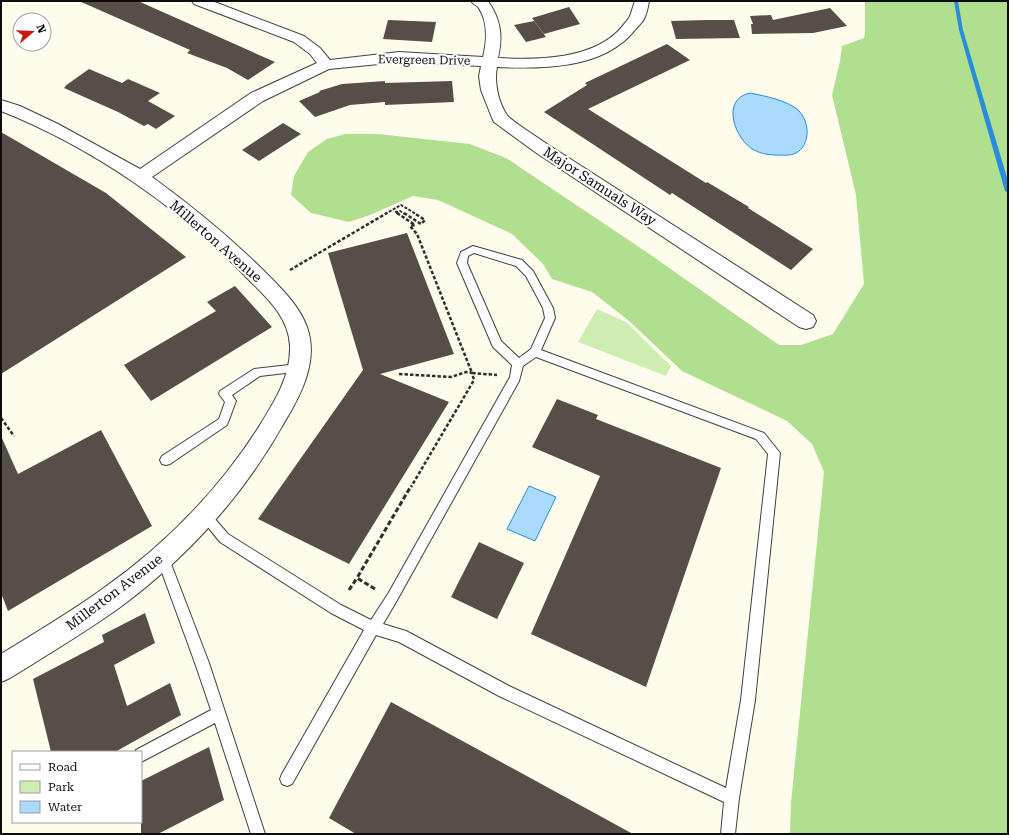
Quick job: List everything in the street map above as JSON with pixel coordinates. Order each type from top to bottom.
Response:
[{"type":"street","points":[[199,1],[299,39],[315,51],[326,65]]},
{"type":"street","name":"Major Samuals Way","points":[[478,1],[483,4],[492,21],[493,38],[487,76],[489,90],[500,118],[541,148],[806,321]]},
{"type":"street","name":"Evergreen Drive","points":[[140,177],[257,97],[326,65],[399,57],[529,64],[554,62],[588,54],[605,48],[628,31],[637,18],[642,1]]},
{"type":"street","name":"Millerton Avenue","points":[[1,105],[59,131],[140,177],[221,242],[245,262],[282,302],[293,318],[297,328],[301,351],[297,375],[287,399],[263,442],[235,480],[205,516],[144,573],[86,616],[1,669]]},
{"type":"lane","points":[[287,779],[373,628],[392,598],[515,378],[518,364],[535,352],[550,318],[548,308],[530,274],[519,263],[473,249],[464,254],[462,263],[498,344],[518,364]]},
{"type":"lane","points":[[535,352],[760,436],[774,453],[748,700],[732,798],[728,834]]},
{"type":"lane","points":[[166,460],[223,422],[231,401],[224,394],[258,372],[298,368]]},
{"type":"lane","points":[[205,516],[224,538],[336,609],[373,628],[401,636],[504,691],[732,798]]},
{"type":"lane","points":[[162,556],[202,663],[258,834]]},
{"type":"lane","points":[[142,754],[218,713]]},
{"type":"path","points":[[290,270],[401,205],[425,220],[421,224],[400,211],[395,212],[415,225],[410,226],[417,234],[474,380],[349,590]]},
{"type":"path","points":[[399,374],[450,377],[466,372],[503,375]]},
{"type":"path","points":[[1,418],[14,436]]},
{"type":"path","points":[[357,578],[375,589]]},
{"type":"green space","points":[[865,1],[1008,1],[1008,834],[790,834],[791,803],[824,472],[812,444],[787,421],[682,371],[628,320],[592,292],[552,279],[543,264],[512,234],[438,200],[413,196],[370,215],[349,222],[311,213],[291,195],[294,176],[308,152],[327,139],[345,134],[378,134],[470,144],[506,158],[648,253],[779,345],[801,345],[833,334],[864,284],[856,195],[832,95],[842,46],[864,38]]},
{"type":"green space","points":[[597,309],[626,322],[671,366],[666,376],[578,342]]},
{"type":"water","points":[[750,93],[781,101],[798,110],[807,126],[806,139],[801,149],[792,155],[772,155],[754,150],[747,145],[736,129],[733,111],[735,103],[741,97]]},
{"type":"water","points":[[529,486],[556,497],[535,541],[507,529]]},
{"type":"building","points":[[79,1],[138,1],[275,62],[248,80],[227,68],[187,53],[190,50]]},
{"type":"building","points":[[569,7],[580,24],[544,34],[532,18]]},
{"type":"building","points":[[830,8],[847,26],[813,33],[752,34],[751,24],[753,24],[750,16],[771,15],[773,20]]},
{"type":"building","points":[[388,20],[436,22],[432,42],[383,39]]},
{"type":"building","points":[[734,20],[740,38],[676,39],[671,21]]},
{"type":"building","points":[[534,21],[546,37],[526,42],[514,25]]},
{"type":"building","points":[[667,44],[690,60],[588,109],[706,183],[707,182],[749,207],[748,208],[813,249],[791,270],[672,193],[670,195],[544,112],[587,85],[585,83]]},
{"type":"building","points":[[89,69],[122,83],[128,79],[160,93],[148,101],[175,116],[156,129],[148,124],[144,126],[118,112],[64,88]]},
{"type":"building","points":[[385,81],[385,83],[452,81],[454,102],[385,105],[385,102],[350,105],[315,117],[299,101],[320,92],[319,91],[342,84]]},
{"type":"building","points":[[283,123],[301,134],[259,161],[242,150]]},
{"type":"building","points":[[1,132],[106,193],[186,257],[1,374]]},
{"type":"building","points":[[407,233],[454,354],[380,374],[449,402],[349,564],[258,519],[363,370],[328,253]]},
{"type":"building","points":[[235,286],[272,327],[151,401],[124,365],[216,311],[207,302]]},
{"type":"building","points":[[557,399],[598,415],[596,419],[721,468],[646,687],[531,634],[600,476],[532,447]]},
{"type":"building","points":[[101,430],[152,526],[8,611],[1,593],[1,436],[18,474]]},
{"type":"building","points":[[479,542],[524,563],[497,619],[451,597]]},
{"type":"building","points":[[145,613],[155,643],[114,665],[127,706],[170,683],[181,715],[117,751],[51,751],[33,679],[104,642],[102,635]]},
{"type":"building","points":[[391,702],[633,834],[356,834],[329,818]]},
{"type":"building","points":[[209,747],[224,800],[158,834],[141,834],[142,780]]},
{"type":"waterway","points":[[956,1],[961,30],[1008,191]]}]
